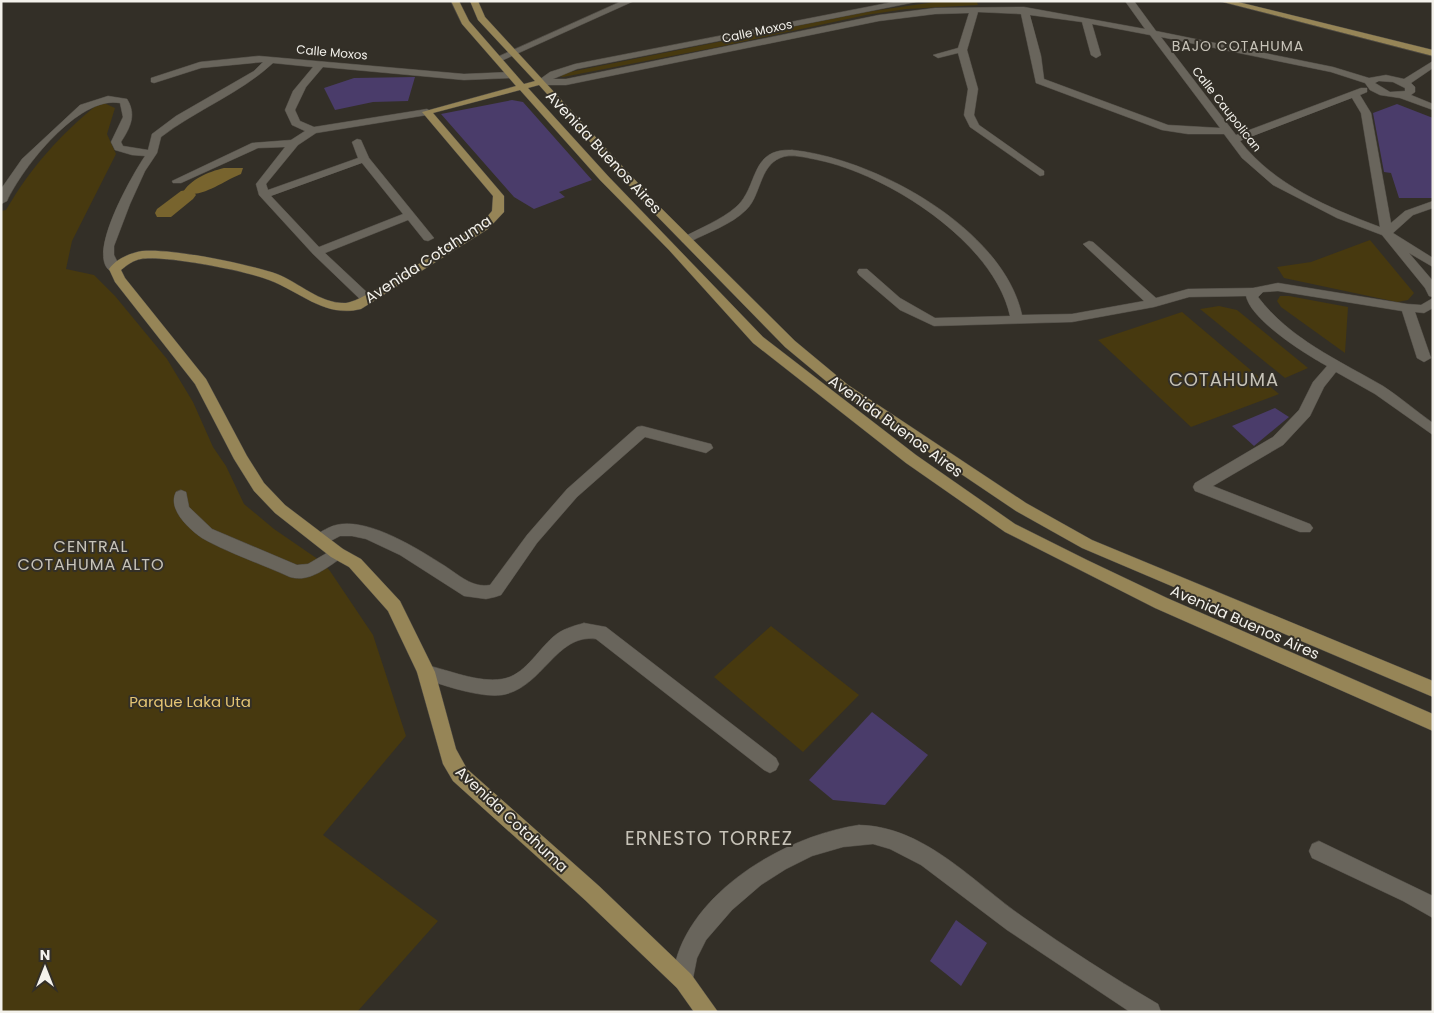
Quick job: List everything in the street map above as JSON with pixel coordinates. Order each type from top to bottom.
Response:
[{"type":"main road","name":"Avenida Buenos Aires","points":[[455,1],[465,22],[511,75],[604,178],[673,248],[758,340],[911,459],[1010,528],[1081,564],[1161,603],[1433,723]]},
{"type":"main road","name":"Avenida Buenos Aires","points":[[474,1],[481,18],[543,82],[628,180],[790,344],[843,388],[1020,507],[1087,544],[1433,688]]},
{"type":"main road","points":[[1223,1],[1433,53]]},
{"type":"main road","name":"Calle Moxos","points":[[522,87],[543,82]]},
{"type":"main road","points":[[426,112],[522,87]]},
{"type":"main road","name":"Avenida Cotahuma","points":[[426,112],[499,196],[498,212],[484,227],[368,300],[344,308],[332,307],[322,304],[268,275],[155,255],[134,257],[120,264],[115,269],[119,279],[201,382],[241,459],[259,487],[280,509],[337,553],[355,564],[394,606],[426,672],[447,749],[452,764],[460,775],[592,893],[684,981],[707,1012]]},
{"type":"street","points":[[498,59],[630,1]]},
{"type":"street","points":[[848,1],[864,9]]},
{"type":"street","name":"Calle Moxos","points":[[543,82],[553,74],[575,67],[864,9],[917,1]]},
{"type":"street","points":[[997,1],[1028,4],[1147,28],[1282,58],[1373,82],[1406,82],[1433,98]]},
{"type":"street","name":"Calle Caupolican","points":[[1130,1],[1147,28],[1232,135],[1246,156],[1277,183],[1341,216],[1386,233],[1433,263]]},
{"type":"street","points":[[974,10],[962,50],[973,89],[969,115],[975,127],[1040,174]]},
{"type":"street","points":[[1024,10],[1036,56],[1039,81],[1166,128],[1232,135],[1355,94],[1373,82]]},
{"type":"street","name":"Calle Moxos","points":[[543,82],[566,82],[879,18],[935,11],[1024,10],[1147,28]]},
{"type":"street","points":[[1086,20],[1096,55]]},
{"type":"street","points":[[938,55],[962,50]]},
{"type":"street","points":[[115,269],[108,246],[130,191],[152,153],[156,136],[180,118],[257,73],[272,59]]},
{"type":"street","name":"Calle Moxos","points":[[154,80],[200,65],[272,59],[464,77],[511,75]]},
{"type":"street","points":[[1406,82],[1433,64]]},
{"type":"street","points":[[313,130],[296,123],[290,110],[292,102],[305,81],[320,65]]},
{"type":"street","points":[[1373,82],[1381,92],[1400,95],[1433,107]]},
{"type":"street","points":[[1400,95],[1408,93],[1406,82]]},
{"type":"street","points":[[1355,94],[1366,113],[1383,203],[1386,233],[1431,287],[1433,292]]},
{"type":"street","points":[[1,201],[9,182],[28,156],[83,108],[93,102],[109,99],[124,101],[128,106],[129,114],[116,142],[119,148],[132,152],[152,153]]},
{"type":"street","points":[[368,300],[317,252],[264,196],[261,184],[294,143],[313,130],[426,112]]},
{"type":"street","points":[[357,142],[364,159],[428,238]]},
{"type":"street","points":[[177,181],[256,144],[294,143]]},
{"type":"street","points":[[686,240],[743,207],[765,164],[776,155],[788,152],[817,156],[852,165],[896,187],[944,219],[973,244],[992,269],[1012,299],[1017,320]]},
{"type":"street","points":[[264,196],[364,159]]},
{"type":"street","points":[[1386,233],[1410,213],[1433,204]]},
{"type":"street","points":[[317,252],[409,216]]},
{"type":"street","points":[[1089,244],[1154,303]]},
{"type":"street","points":[[863,272],[895,302],[915,315],[934,322],[1090,316],[1154,303],[1188,293],[1254,292],[1278,287],[1407,308],[1424,309],[1433,302]]},
{"type":"street","points":[[1254,292],[1251,297],[1267,318],[1334,366],[1379,391],[1433,430]]},
{"type":"street","points":[[1407,308],[1424,358]]},
{"type":"street","points":[[1304,528],[1200,487],[1278,441],[1305,413],[1318,385],[1334,366]]},
{"type":"street","points":[[321,540],[338,530],[355,530],[378,536],[470,591],[486,592],[495,590],[532,539],[572,493],[642,431],[706,448]]},
{"type":"street","points":[[181,496],[182,509],[208,533],[296,572],[312,570],[337,553]]},
{"type":"street","points":[[426,672],[489,687],[502,687],[518,682],[568,634],[591,629],[600,632],[770,764]]},
{"type":"street","points":[[684,981],[688,956],[696,935],[731,896],[768,867],[815,846],[845,837],[873,835],[902,843],[928,859],[1014,922],[1150,1012]]},
{"type":"street","points":[[1319,851],[1410,894],[1433,908]]},
{"type":"green space","points":[[935,2],[977,2],[978,5],[906,9],[866,15],[723,46],[563,77],[559,76],[560,74],[866,12]]},
{"type":"green space","name":"Parque Laka Uta","points":[[99,103],[115,108],[107,134],[116,154],[72,241],[66,269],[94,275],[115,296],[167,359],[193,402],[213,447],[226,466],[244,504],[274,529],[322,562],[330,571],[373,635],[406,736],[323,835],[438,921],[357,1012],[1,1012],[1,211],[6,210],[26,179],[47,152],[71,127]]},
{"type":"green space","points":[[1370,240],[1414,293],[1408,300],[1397,302],[1284,278],[1277,267],[1311,262]]},
{"type":"green space","points":[[1280,296],[1348,307],[1345,353],[1281,307],[1277,301]]},
{"type":"green space","points":[[1219,306],[1237,310],[1308,368],[1285,378],[1200,309]]},
{"type":"green space","points":[[1182,312],[1279,394],[1191,427],[1098,340]]},
{"type":"green space","points":[[771,626],[859,695],[803,752],[714,677]]},
{"type":"shaded area","points":[[224,168],[243,168],[241,174],[206,191],[182,194],[195,180]]},
{"type":"building","points":[[415,77],[408,101],[373,102],[335,110],[324,88],[354,78]]},
{"type":"building","points":[[512,100],[523,102],[592,180],[559,192],[565,197],[534,209],[514,197],[441,114]]},
{"type":"building","points":[[1397,104],[1433,118],[1433,198],[1399,198],[1391,173],[1384,172],[1373,113]]},
{"type":"building","points":[[1275,408],[1289,417],[1254,446],[1232,426]]},
{"type":"building","points":[[872,712],[928,755],[885,805],[833,800],[809,780]]},
{"type":"building","points":[[956,920],[987,943],[961,986],[930,961]]},
{"type":"waterway","points":[[164,213],[187,195]]},
{"type":"district","name":"BAJO COTAHUMA","points":[[1238,46]]},
{"type":"district","name":"COTAHUMA","points":[[1224,379]]},
{"type":"district","name":"CENTRAL COTAHUMA ALTO","points":[[91,555]]},
{"type":"district","name":"ERNESTO TORREZ","points":[[709,838]]}]
